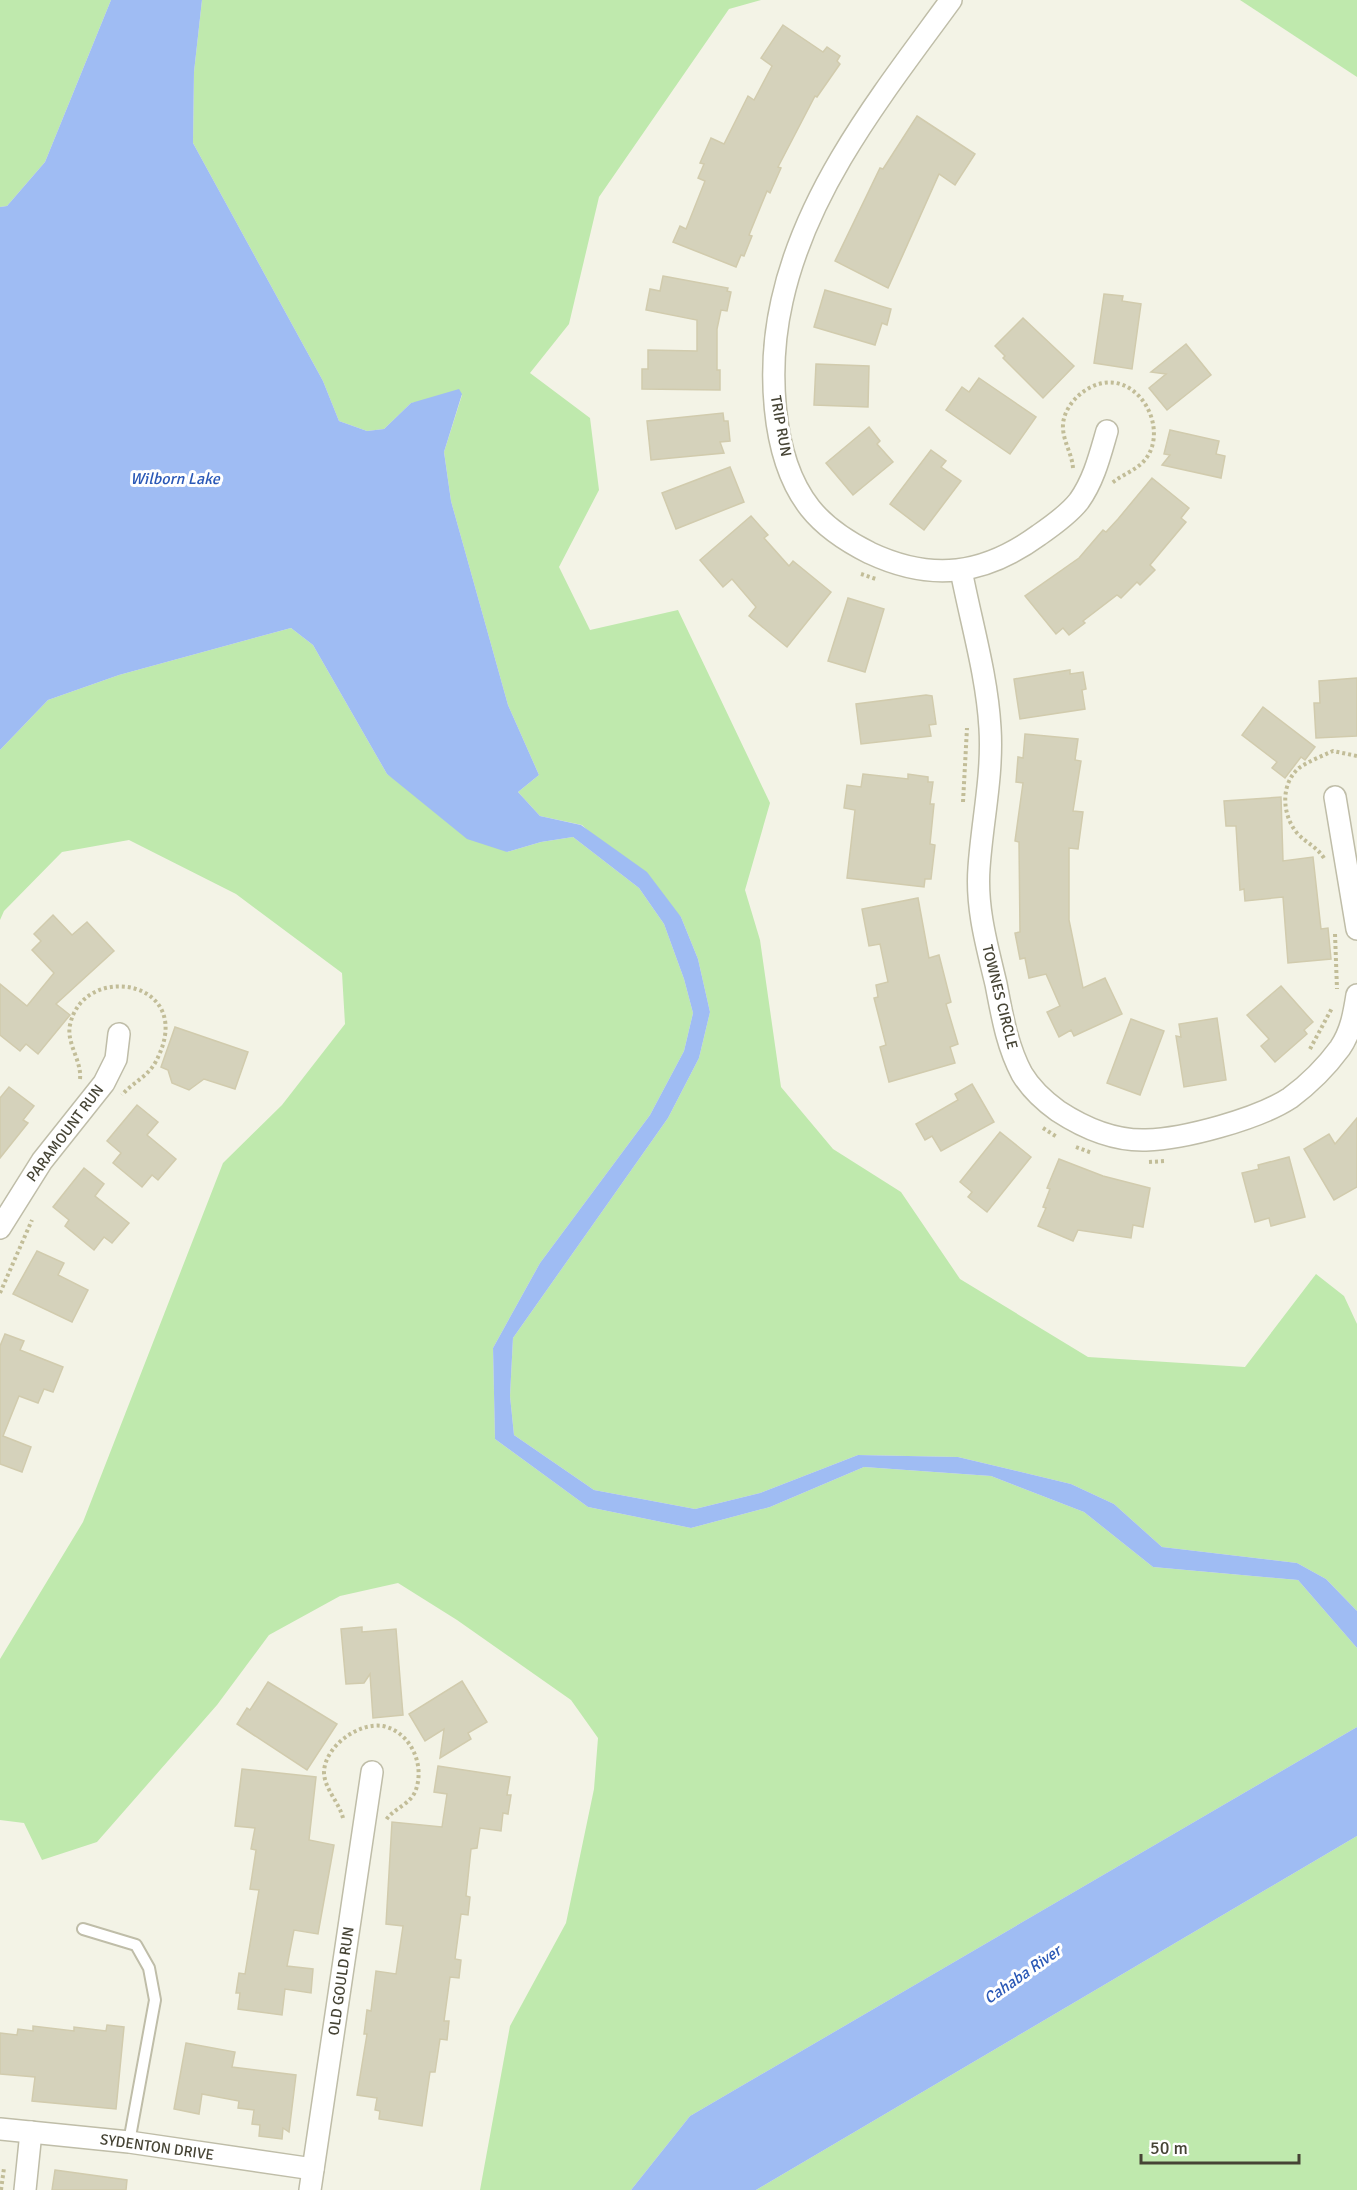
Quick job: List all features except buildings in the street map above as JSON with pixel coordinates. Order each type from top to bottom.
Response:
[{"type":"street","name":"TRIP RUN","points":[[951,0],[863,124],[829,181],[805,234],[782,300],[777,330],[774,396],[783,450],[794,480],[809,507],[828,527],[857,546],[908,568],[934,572],[961,570],[994,561],[1023,547],[1078,502],[1096,470],[1107,431]]},
{"type":"street","name":"TOWNES CIRCLE","points":[[961,570],[982,671],[990,727],[990,764],[979,870],[979,905],[1008,1043],[1023,1076],[1043,1100],[1074,1121],[1102,1134],[1144,1140],[1182,1137],[1218,1126],[1288,1099],[1318,1075],[1341,1047],[1349,1030],[1357,995]]},
{"type":"street","points":[[1335,797],[1357,929]]},
{"type":"street","name":"PARAMOUNT RUN","points":[[0,1228],[42,1161],[104,1083],[116,1059],[119,1034]]},
{"type":"street","name":"OLD GOULD RUN","points":[[310,2190],[372,1772]]},
{"type":"street","name":"SYDENTON DRIVE","points":[[0,2129],[129,2142],[313,2169]]},
{"type":"street","points":[[25,2190],[31,2132]]},
{"type":"lane","points":[[82,1929],[136,1945],[149,1968],[154,2000],[129,2142]]},
{"type":"path","points":[[855,571],[881,580]]},
{"type":"path","points":[[963,809],[967,722]]},
{"type":"path","points":[[1325,868],[1324,858],[1315,845],[1296,832],[1289,818],[1284,803],[1289,784],[1298,769],[1333,751],[1357,756]]},
{"type":"path","points":[[1335,931],[1335,996]]},
{"type":"path","points":[[1306,1054],[1334,1005]]},
{"type":"path","points":[[1040,1125],[1048,1132],[1095,1154]]},
{"type":"path","points":[[1146,1162],[1168,1161]]},
{"type":"green space","points":[[0,0],[111,0],[45,162],[7,206],[0,207]]},
{"type":"green space","points":[[202,0],[761,0],[729,9],[599,197],[569,324],[530,373],[590,418],[599,490],[559,567],[590,630],[678,610],[770,803],[745,890],[760,940],[781,1087],[833,1149],[901,1192],[960,1279],[1088,1357],[1245,1367],[1316,1274],[1344,1296],[1357,1324],[1357,1611],[1326,1579],[1297,1563],[1162,1547],[1114,1504],[1071,1484],[958,1457],[858,1455],[760,1493],[695,1509],[594,1490],[514,1435],[510,1396],[513,1338],[668,1118],[699,1058],[710,1012],[698,959],[681,917],[582,825],[540,816],[518,792],[539,775],[508,705],[451,501],[444,452],[462,395],[411,403],[384,429],[367,431],[339,421],[323,381],[193,143],[194,72]]},
{"type":"green space","points":[[1240,0],[1357,0],[1357,77]]},
{"type":"green space","points":[[291,628],[313,645],[387,774],[507,852],[541,842],[573,837],[639,888],[664,924],[684,979],[693,1013],[684,1051],[650,1115],[540,1263],[493,1348],[495,1439],[588,1507],[691,1528],[770,1507],[864,1467],[991,1476],[1084,1512],[1153,1567],[1298,1580],[1357,1648],[1357,1727],[690,2116],[631,2190],[480,2190],[510,2026],[566,1923],[594,1789],[598,1738],[571,1700],[457,1620],[398,1583],[340,1596],[269,1635],[217,1705],[97,1842],[42,1860],[24,1823],[0,1820],[0,1659],[83,1522],[223,1163],[282,1105],[345,1024],[342,973],[236,894],[129,840],[62,852],[4,911],[0,920],[0,750],[48,700],[119,675]]},
{"type":"green space","points":[[1357,1836],[1357,2190],[756,2190]]},
{"type":"water","name":"Wilborn Lake","points":[[111,0],[202,0],[194,72],[193,143],[323,381],[339,421],[367,431],[384,429],[411,403],[459,389],[462,394],[444,452],[451,501],[508,705],[539,775],[518,792],[540,816],[581,825],[647,872],[681,917],[698,959],[710,1012],[699,1058],[668,1118],[513,1338],[510,1396],[514,1435],[594,1490],[695,1509],[760,1493],[858,1455],[958,1457],[1071,1484],[1114,1504],[1162,1547],[1297,1563],[1326,1579],[1357,1611],[1357,1648],[1298,1580],[1153,1567],[1084,1512],[991,1476],[864,1467],[770,1507],[691,1528],[588,1507],[495,1439],[493,1348],[540,1263],[650,1115],[684,1051],[693,1013],[684,979],[664,924],[639,888],[573,837],[541,842],[507,852],[467,839],[387,774],[313,645],[291,628],[119,675],[48,700],[0,750],[0,207],[7,206],[45,162]]},
{"type":"water","name":"Cahaba River","points":[[1357,1727],[1357,1836],[756,2190],[631,2190],[690,2116]]}]
